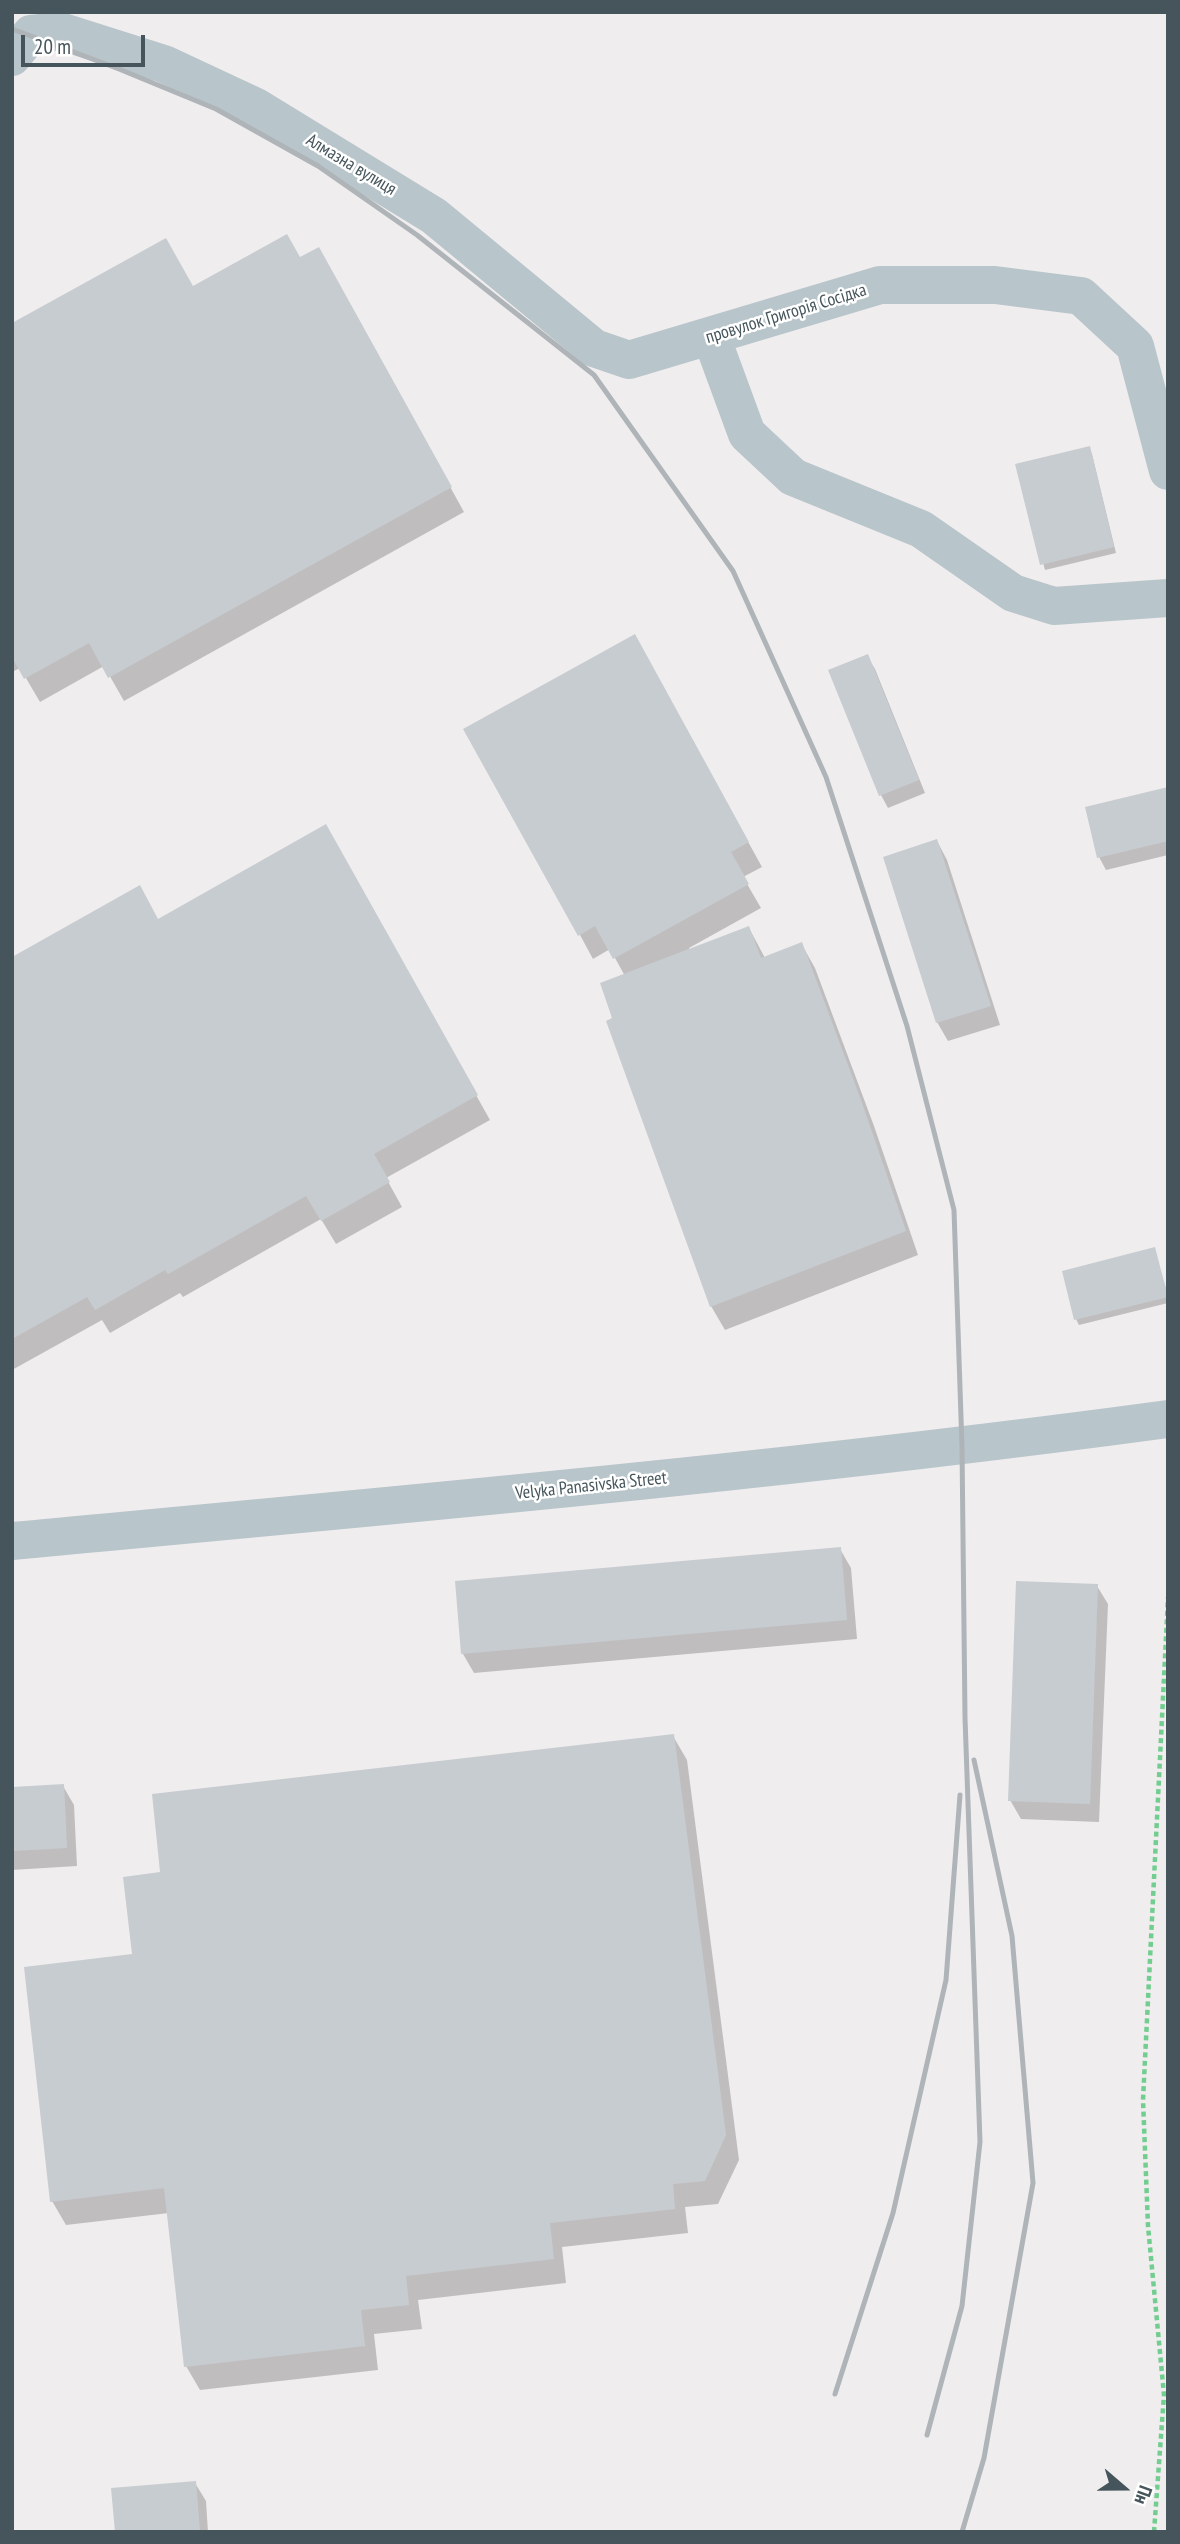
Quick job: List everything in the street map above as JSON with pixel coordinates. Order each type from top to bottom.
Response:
[{"type":"street","name":"Алмазна вулиця","points":[[12,57],[32,34],[60,32],[164,65],[256,107],[434,216],[594,348],[629,360],[666,350]]},
{"type":"street","name":"провулок Григорія Сосідка","points":[[666,350],[880,285],[995,285],[1081,296],[1135,346],[1168,471]]},
{"type":"street","points":[[711,336],[747,434],[793,477],[921,529],[1013,593],[1054,606],[1168,598]]},
{"type":"street","name":"Velyka Panasivska Street","points":[[12,1541],[545,1491],[920,1451],[1168,1419]]},
{"type":"path","points":[[1153,2532],[1164,2395],[1149,2226],[1143,2100],[1168,1597]]},
{"type":"building","points":[[287,234],[300,257],[319,247],[452,487],[108,678],[89,643],[24,679],[12,657],[12,323],[166,238],[193,286]]},
{"type":"building","points":[[1090,446],[1114,547],[1040,565],[1015,464]]},
{"type":"building","points":[[635,634],[749,842],[731,852],[749,884],[613,959],[595,926],[578,936],[463,729]]},
{"type":"building","points":[[868,654],[919,780],[879,796],[828,670]]},
{"type":"building","points":[[1168,787],[1168,841],[1097,858],[1085,807]]},
{"type":"building","points":[[326,824],[478,1095],[374,1154],[390,1182],[321,1221],[306,1196],[168,1274],[165,1270],[95,1310],[87,1297],[12,1339],[12,957],[140,885],[158,919]]},
{"type":"building","points":[[937,839],[991,1006],[936,1023],[883,857]]},
{"type":"building","points":[[749,926],[761,958],[802,942],[906,1231],[710,1307],[606,1021],[612,1018],[600,983]]},
{"type":"building","points":[[1155,1247],[1168,1297],[1074,1320],[1062,1271]]},
{"type":"building","points":[[841,1547],[847,1620],[461,1654],[455,1581]]},
{"type":"building","points":[[1016,1581],[1098,1584],[1090,1804],[1008,1801]]},
{"type":"building","points":[[674,1734],[726,2135],[705,2181],[673,2184],[675,2209],[550,2223],[554,2259],[406,2276],[409,2305],[361,2310],[365,2346],[184,2367],[164,2188],[50,2202],[24,1967],[132,1954],[123,1877],[160,1872],[152,1794]]},
{"type":"building","points":[[64,1784],[67,1848],[12,1851],[12,1787]]},
{"type":"building","points":[[196,2481],[200,2532],[115,2532],[111,2488]]},
{"type":"railway","points":[[12,29],[216,109],[318,166],[417,235],[594,375],[733,571],[826,777],[907,1026],[954,1210],[962,1447],[965,1718],[980,2142],[962,2306],[927,2435]]},
{"type":"railway","points":[[962,2532],[984,2458],[1033,2183],[1012,1936],[974,1760]]},
{"type":"railway","points":[[835,2394],[893,2213],[946,1980],[960,1795]]}]
